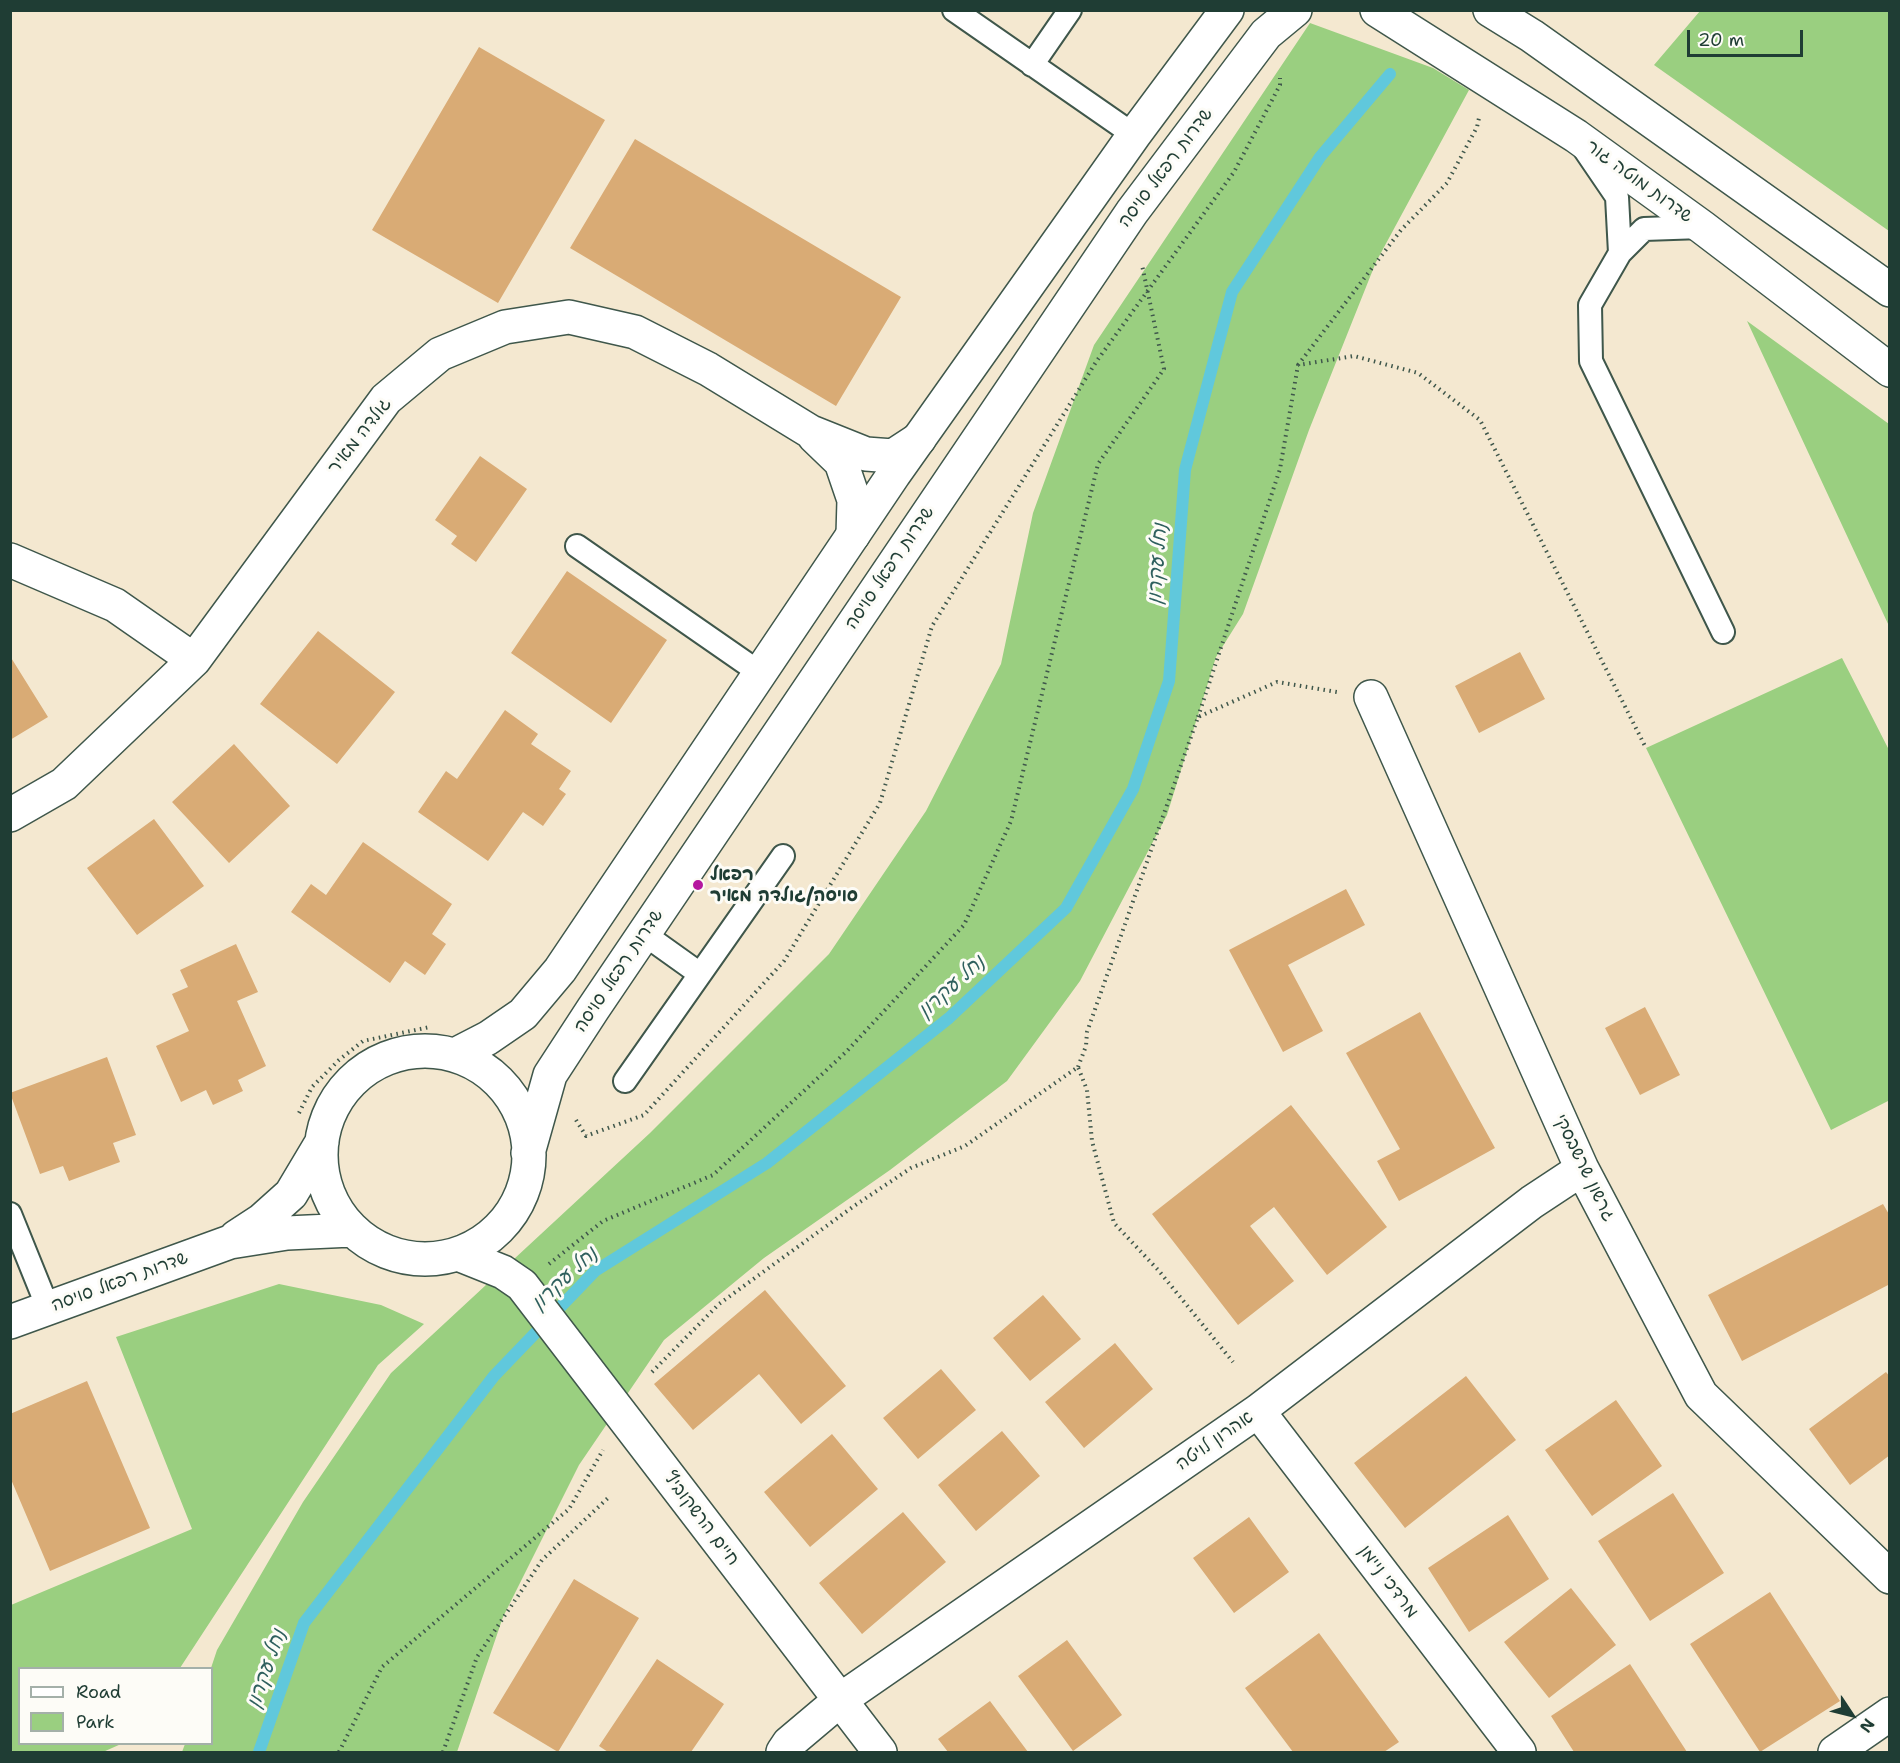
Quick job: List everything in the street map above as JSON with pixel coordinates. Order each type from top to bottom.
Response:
[{"type":"street","points":[[454,1055],[488,1038],[523,1014],[560,970],[919,439],[1134,135],[1227,10]]},
{"type":"street","name":"שדרות רפאל סויסה","points":[[528,1153],[550,1075],[644,934],[1132,212],[1266,34],[1295,10]]},
{"type":"street","name":"שדרות מוטה גור","points":[[1377,10],[1575,136],[1702,227],[1890,370]]},
{"type":"street","points":[[1490,10],[1532,36],[1889,289]]},
{"type":"street","name":"גולדה מאיר","points":[[10,815],[64,784],[194,660],[386,399],[440,354],[505,327],[569,317],[635,332],[708,369],[811,432],[866,454],[894,456],[919,439]]},
{"type":"street","name":"גולדה מאיר","points":[[811,432],[841,462],[854,500],[853,535]]},
{"type":"street","points":[[10,560],[115,605],[194,660]]},
{"type":"street","name":"גרשון שרשבסקי","points":[[1371,697],[1582,1169],[1701,1395],[1890,1577]]},
{"type":"street","points":[[423,1051],[454,1055],[484,1070],[508,1093],[523,1121],[528,1153],[524,1185],[510,1215],[486,1239],[458,1254],[442,1258],[411,1259],[379,1250],[352,1230],[332,1204],[321,1158],[321,1142],[331,1110],[351,1083],[363,1072],[391,1057],[423,1051]]},
{"type":"street","name":"שדרות רפאל סויסה","points":[[230,1242],[262,1220],[291,1194],[321,1142]]},
{"type":"street","name":"אהרון לויטה","points":[[783,1752],[789,1743],[840,1700],[1258,1411],[1532,1202],[1582,1169]]},
{"type":"street","name":"חיים הרשקוביץ","points":[[510,1215],[510,1244],[522,1285],[880,1752]]},
{"type":"street","name":"שדרות רפאל סויסה","points":[[10,1322],[230,1242],[287,1233],[352,1230]]},
{"type":"street","name":"חיים הרשקוביץ","points":[[458,1254],[482,1262],[522,1285]]},
{"type":"street","name":"מרדכי ניימן","points":[[1258,1411],[1519,1752]]},
{"type":"street","points":[[1835,1752],[1890,1714]]},
{"type":"lane","points":[[954,10],[1134,135]]},
{"type":"lane","points":[[1032,64],[1070,10]]},
{"type":"lane","points":[[1575,136],[1617,197],[1620,253]]},
{"type":"lane","points":[[1702,227],[1644,229],[1620,253],[1590,305],[1592,361],[1723,632]]},
{"type":"lane","points":[[577,546],[760,673]]},
{"type":"lane","points":[[625,1080],[783,856]]},
{"type":"lane","points":[[644,934],[700,974]]},
{"type":"lane","points":[[10,1214],[48,1308]]},
{"type":"path","points":[[550,1075],[586,1136],[644,1115],[784,961],[880,803],[932,626],[1090,372],[1234,172],[1280,85],[1281,76]]},
{"type":"path","points":[[652,1372],[719,1304],[854,1206],[911,1168],[965,1146],[1078,1067],[1086,1046],[1087,1032],[1198,717],[1280,469],[1298,365],[1401,230],[1447,183],[1477,127],[1480,111]]},
{"type":"path","points":[[522,1285],[603,1221],[713,1175],[846,1052],[964,926],[1011,821],[1098,464],[1164,369],[1132,212]]},
{"type":"path","points":[[1298,365],[1354,356],[1418,373],[1480,420],[1646,748]]},
{"type":"path","points":[[1198,717],[1276,682],[1371,697]]},
{"type":"path","points":[[295,1121],[312,1087],[339,1060],[363,1041],[402,1031],[438,1026]]},
{"type":"path","points":[[1078,1067],[1087,1090],[1092,1141],[1114,1223],[1159,1271],[1233,1362]]},
{"type":"path","points":[[339,1752],[382,1667],[569,1509],[622,1415]]},
{"type":"path","points":[[443,1752],[477,1657],[542,1560],[609,1497]]},
{"type":"green space","points":[[1700,11],[1889,11],[1889,231],[1654,65]]},
{"type":"green space","points":[[1310,23],[1433,68],[1469,90],[1376,262],[1309,430],[1243,614],[1216,657],[1167,815],[1080,981],[1007,1081],[890,1170],[764,1258],[664,1340],[579,1465],[503,1617],[457,1752],[182,1752],[185,1745],[213,1745],[211,1667],[217,1650],[303,1502],[391,1373],[650,1133],[829,954],[926,811],[1001,664],[1033,513],[1094,345]]},
{"type":"green space","points":[[1747,321],[1889,424],[1889,626]]},
{"type":"green space","points":[[1842,658],[1889,750],[1890,1100],[1831,1130],[1646,748]]},
{"type":"green space","points":[[279,1284],[381,1305],[424,1324],[378,1365],[181,1667],[18,1667],[18,1745],[119,1745],[103,1752],[13,1752],[10,1747],[11,1605],[192,1529],[116,1337]]},
{"type":"building","points":[[479,47],[605,120],[498,303],[372,230]]},
{"type":"building","points":[[635,139],[901,297],[836,406],[570,248]]},
{"type":"building","points":[[480,456],[527,489],[476,562],[451,544],[457,536],[435,520]]},
{"type":"building","points":[[567,571],[667,640],[611,723],[511,653]]},
{"type":"building","points":[[318,631],[395,692],[337,764],[260,704]]},
{"type":"building","points":[[1520,652],[1545,699],[1479,733],[1455,686]]},
{"type":"building","points":[[10,656],[48,717],[10,740]]},
{"type":"building","points":[[505,710],[538,734],[531,744],[571,771],[559,789],[566,794],[543,826],[523,812],[488,861],[418,812],[446,771],[457,779]]},
{"type":"building","points":[[234,744],[290,806],[229,863],[172,802]]},
{"type":"building","points":[[154,819],[204,886],[137,935],[87,868]]},
{"type":"building","points":[[363,842],[452,904],[432,934],[446,944],[425,975],[405,961],[390,983],[291,912],[311,884],[326,895]]},
{"type":"building","points":[[1346,889],[1365,925],[1288,965],[1323,1031],[1283,1052],[1229,950]]},
{"type":"building","points":[[236,944],[258,992],[237,1001],[266,1066],[238,1080],[243,1091],[213,1105],[206,1090],[181,1102],[156,1046],[189,1031],[172,994],[188,987],[180,970]]},
{"type":"building","points":[[1645,1007],[1680,1075],[1640,1095],[1605,1028]]},
{"type":"building","points":[[1420,1012],[1495,1148],[1399,1201],[1377,1161],[1400,1149],[1346,1053]]},
{"type":"building","points":[[107,1057],[136,1135],[113,1143],[120,1162],[69,1181],[63,1166],[40,1174],[10,1093]]},
{"type":"building","points":[[1291,1105],[1387,1227],[1327,1275],[1274,1207],[1250,1226],[1294,1281],[1238,1325],[1152,1214]]},
{"type":"building","points":[[1883,1204],[1890,1216],[1890,1284],[1742,1361],[1708,1295]]},
{"type":"building","points":[[765,1290],[846,1386],[801,1424],[759,1374],[693,1430],[654,1384]]},
{"type":"building","points":[[1043,1295],[1081,1339],[1030,1381],[993,1338]]},
{"type":"building","points":[[1115,1343],[1153,1389],[1084,1448],[1045,1402]]},
{"type":"building","points":[[941,1369],[976,1410],[918,1459],[883,1418]]},
{"type":"building","points":[[1886,1372],[1890,1377],[1890,1455],[1850,1485],[1809,1429]]},
{"type":"building","points":[[1466,1376],[1516,1440],[1405,1528],[1354,1463]]},
{"type":"building","points":[[87,1381],[150,1528],[50,1571],[10,1477],[10,1414]]},
{"type":"building","points":[[1616,1400],[1662,1466],[1592,1516],[1545,1450]]},
{"type":"building","points":[[1002,1431],[1040,1476],[976,1531],[938,1485]]},
{"type":"building","points":[[832,1434],[878,1489],[810,1547],[764,1492]]},
{"type":"building","points":[[1673,1493],[1724,1573],[1650,1621],[1598,1541]]},
{"type":"building","points":[[903,1512],[946,1562],[862,1634],[819,1583]]},
{"type":"building","points":[[1508,1515],[1549,1579],[1469,1632],[1428,1568]]},
{"type":"building","points":[[1249,1517],[1289,1572],[1234,1613],[1193,1558]]},
{"type":"building","points":[[574,1579],[639,1618],[558,1752],[493,1713]]},
{"type":"building","points":[[1571,1588],[1616,1645],[1549,1698],[1504,1642]]},
{"type":"building","points":[[1770,1592],[1840,1701],[1760,1752],[1690,1644]]},
{"type":"building","points":[[1319,1633],[1399,1742],[1384,1752],[1293,1752],[1245,1688]]},
{"type":"building","points":[[1067,1640],[1122,1715],[1073,1751],[1018,1676]]},
{"type":"building","points":[[657,1659],[724,1704],[691,1752],[608,1752],[599,1746]]},
{"type":"building","points":[[1630,1664],[1687,1752],[1574,1752],[1551,1716]]},
{"type":"building","points":[[990,1701],[1028,1752],[948,1752],[938,1739]]},
{"type":"waterway","name":"נחל עקרון","points":[[259,1752],[304,1623],[494,1376],[595,1271],[767,1163],[949,1018],[1066,908],[1133,789],[1169,681],[1185,470],[1232,292],[1320,157],[1390,74]]},
{"type":"place","name":"רפאל סויסה/גולדה מאיר","points":[[698,885]]}]
